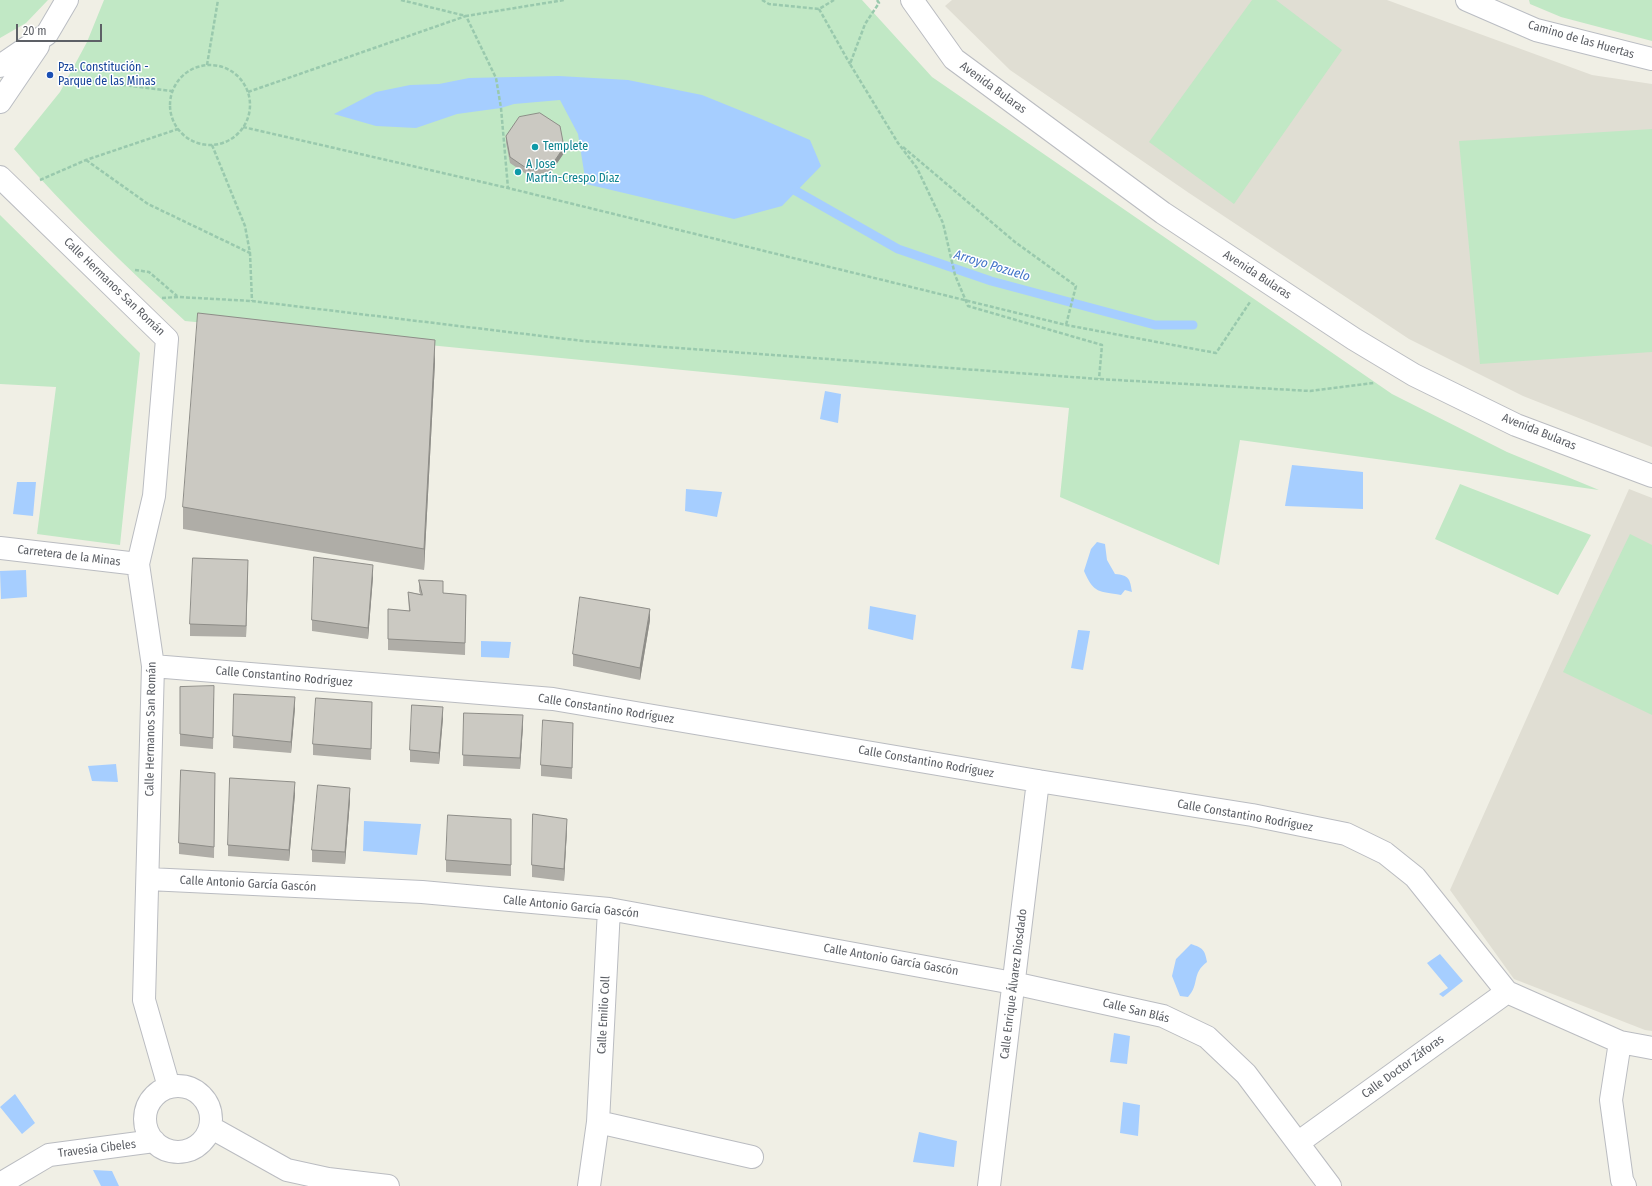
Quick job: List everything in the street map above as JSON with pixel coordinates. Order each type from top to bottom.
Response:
[{"type":"street","points":[[0,102],[47,34],[67,0]]},
{"type":"street","name":"Avenida Bularas","points":[[912,0],[954,59],[1163,213],[1354,339],[1414,375],[1516,425],[1652,476]]},
{"type":"street","name":"Camino de las Huertas","points":[[1467,0],[1536,30],[1652,59]]},
{"type":"street","points":[[0,66],[47,34]]},
{"type":"street","name":"Calle Hermanos San Román","points":[[0,177],[167,339],[154,496],[138,564],[153,666],[144,1000],[168,1087]]},
{"type":"street","name":"Carretera de la Minas","points":[[0,548],[138,564]]},
{"type":"street","name":"Calle Constantino Rodríguez","points":[[153,666],[553,699],[1038,782],[1252,815],[1346,834],[1385,853],[1415,877],[1507,992],[1620,1042],[1652,1048]]},
{"type":"street","name":"Calle Enrique Álvarez Diosdado","points":[[989,1186],[1038,782]]},
{"type":"street","name":"Calle Antonio García Gascón","points":[[148,879],[422,892],[610,909],[1014,983]]},
{"type":"street","name":"Calle Emilio Coll","points":[[589,1186],[598,1122],[610,909]]},
{"type":"street","name":"Calle San Blás","points":[[1014,983],[1163,1016],[1207,1037],[1246,1074],[1330,1186]]},
{"type":"street","name":"Calle Doctor Záforas","points":[[1298,1142],[1507,992]]},
{"type":"street","points":[[1620,1042],[1611,1100],[1622,1180],[1625,1186]]},
{"type":"street","points":[[178,1085],[188,1087],[198,1092],[210,1107],[210,1127],[200,1144],[181,1152],[171,1151],[154,1141],[148,1132],[145,1121],[146,1110],[151,1100],[159,1092],[168,1087],[178,1085]]},
{"type":"street","points":[[598,1122],[752,1157]]},
{"type":"street","points":[[210,1127],[287,1170],[328,1178],[388,1186]]},
{"type":"street","name":"Travesía Cibeles","points":[[0,1184],[49,1155],[154,1141]]},
{"type":"path","points":[[207,65],[218,0]]},
{"type":"path","points":[[401,0],[466,16]]},
{"type":"path","points":[[248,92],[466,16],[564,0]]},
{"type":"path","points":[[762,0],[769,4],[819,9],[834,0]]},
{"type":"path","points":[[850,64],[865,24],[879,3],[877,0]]},
{"type":"path","points":[[819,9],[850,64],[898,143],[917,168],[943,222],[955,275],[968,306],[1102,345],[1099,379]]},
{"type":"path","points":[[466,16],[496,78],[502,108],[508,188]]},
{"type":"path","points":[[207,65],[220,66],[232,71],[242,80],[248,92],[250,104],[249,116],[243,128],[235,136],[224,142],[212,145],[199,143],[188,138],[174,124],[170,104],[172,91],[178,81],[186,73],[196,67],[207,65]]},
{"type":"path","points":[[68,78],[172,91]]},
{"type":"path","points":[[243,128],[508,188],[1066,325],[1216,353],[1252,298]]},
{"type":"path","points":[[37,182],[86,160],[178,129]]},
{"type":"path","points":[[898,143],[1015,242],[1076,286],[1066,325]]},
{"type":"path","points":[[212,145],[245,226],[250,253],[252,301]]},
{"type":"path","points":[[86,160],[148,204],[250,253]]},
{"type":"path","points":[[129,302],[178,297],[252,301],[583,341],[1099,379],[1310,391],[1372,383],[1414,375]]},
{"type":"shaded area","points":[[952,0],[1387,0],[1592,75],[1652,84],[1652,447],[1523,396],[1409,339],[1189,193],[1010,70],[945,6]]},
{"type":"shaded area","points":[[1629,489],[1652,498],[1652,1031],[1645,1030],[1514,979],[1450,890]]},
{"type":"green space","points":[[0,0],[48,0],[26,23],[0,38]]},
{"type":"green space","points":[[104,0],[862,0],[932,77],[1392,394],[1507,452],[1599,490],[1240,440],[1219,565],[1060,497],[1069,408],[185,321],[140,280],[97,237],[34,172],[14,149],[60,92],[87,42]]},
{"type":"green space","points":[[1252,0],[1276,0],[1342,50],[1234,204],[1149,142]]},
{"type":"green space","points":[[1529,0],[1652,0],[1652,41],[1561,17],[1530,4]]},
{"type":"green space","points":[[1652,129],[1652,352],[1480,364],[1459,141]]},
{"type":"green space","points":[[0,215],[140,353],[120,545],[37,534],[56,387],[0,384]]},
{"type":"green space","points":[[1460,484],[1591,535],[1558,595],[1435,539]]},
{"type":"green space","points":[[1630,534],[1652,545],[1652,715],[1563,672]]},
{"type":"water","points":[[559,76],[628,80],[702,95],[810,140],[821,166],[782,206],[734,219],[586,184],[578,134],[560,100],[514,104],[501,108],[457,114],[416,128],[376,126],[334,114],[376,92],[410,85],[439,84],[469,78]]},
{"type":"water","points":[[825,391],[841,394],[838,423],[820,419]]},
{"type":"water","points":[[1292,465],[1363,472],[1363,509],[1285,506]]},
{"type":"water","points":[[17,482],[36,482],[33,516],[13,514]]},
{"type":"water","points":[[686,489],[722,492],[717,517],[685,511]]},
{"type":"water","points":[[1097,542],[1105,544],[1107,560],[1115,574],[1123,575],[1128,578],[1132,592],[1125,590],[1121,595],[1107,593],[1094,588],[1091,584],[1084,571],[1091,549]]},
{"type":"water","points":[[26,570],[27,597],[1,599],[0,571]]},
{"type":"water","points":[[870,606],[916,615],[913,640],[868,629]]},
{"type":"water","points":[[1078,630],[1090,631],[1083,670],[1071,668]]},
{"type":"water","points":[[481,641],[511,642],[509,658],[481,657]]},
{"type":"water","points":[[116,764],[118,782],[92,781],[88,766]]},
{"type":"water","points":[[364,821],[421,824],[417,855],[363,851]]},
{"type":"water","points":[[1191,944],[1203,950],[1207,962],[1202,966],[1197,975],[1192,992],[1188,997],[1180,996],[1172,976],[1176,959]]},
{"type":"water","points":[[1440,954],[1463,981],[1443,997],[1439,994],[1448,988],[1427,963]]},
{"type":"water","points":[[1114,1033],[1130,1036],[1127,1064],[1110,1062]]},
{"type":"water","points":[[15,1094],[35,1123],[22,1134],[0,1107]]},
{"type":"water","points":[[1123,1102],[1140,1105],[1138,1136],[1120,1133]]},
{"type":"water","points":[[919,1132],[957,1141],[954,1167],[913,1162]]},
{"type":"water","points":[[93,1170],[112,1171],[119,1186],[101,1186]]},
{"type":"building","name":"Templete","points":[[540,113],[560,126],[564,147],[551,166],[529,170],[510,157],[506,136],[519,117]]},
{"type":"building","points":[[198,313],[435,340],[424,549],[183,507]]},
{"type":"building","points":[[314,557],[373,565],[368,628],[312,620]]},
{"type":"building","points":[[193,558],[248,560],[246,626],[190,624]]},
{"type":"building","points":[[419,580],[443,581],[443,593],[466,595],[465,643],[388,639],[388,609],[410,611],[408,592],[422,595]]},
{"type":"building","points":[[580,597],[650,609],[640,668],[573,654]]},
{"type":"building","points":[[214,686],[213,738],[180,734],[180,687]]},
{"type":"building","points":[[234,694],[295,697],[291,742],[233,736]]},
{"type":"building","points":[[316,698],[372,702],[371,749],[313,744]]},
{"type":"building","points":[[412,705],[443,707],[439,753],[410,750]]},
{"type":"building","points":[[464,713],[523,715],[520,758],[463,755]]},
{"type":"building","points":[[543,720],[573,723],[572,768],[541,765]]},
{"type":"building","points":[[181,770],[215,773],[214,847],[179,843]]},
{"type":"building","points":[[230,778],[295,782],[289,850],[228,845]]},
{"type":"building","points":[[318,785],[350,788],[345,852],[312,850]]},
{"type":"building","points":[[533,814],[567,819],[564,869],[532,865]]},
{"type":"building","points":[[448,815],[511,819],[511,865],[446,860]]},
{"type":"waterway","name":"Arroyo Pozuelo","points":[[796,191],[898,249],[991,281],[1155,325],[1193,325]]},
{"type":"place","name":"Pza. Constitución - Parque de las Minas","points":[[50,75]]},
{"type":"place","name":"Templete","points":[[535,147]]},
{"type":"place","name":"A Jose Martín-Crespo Díaz","points":[[518,172]]}]
